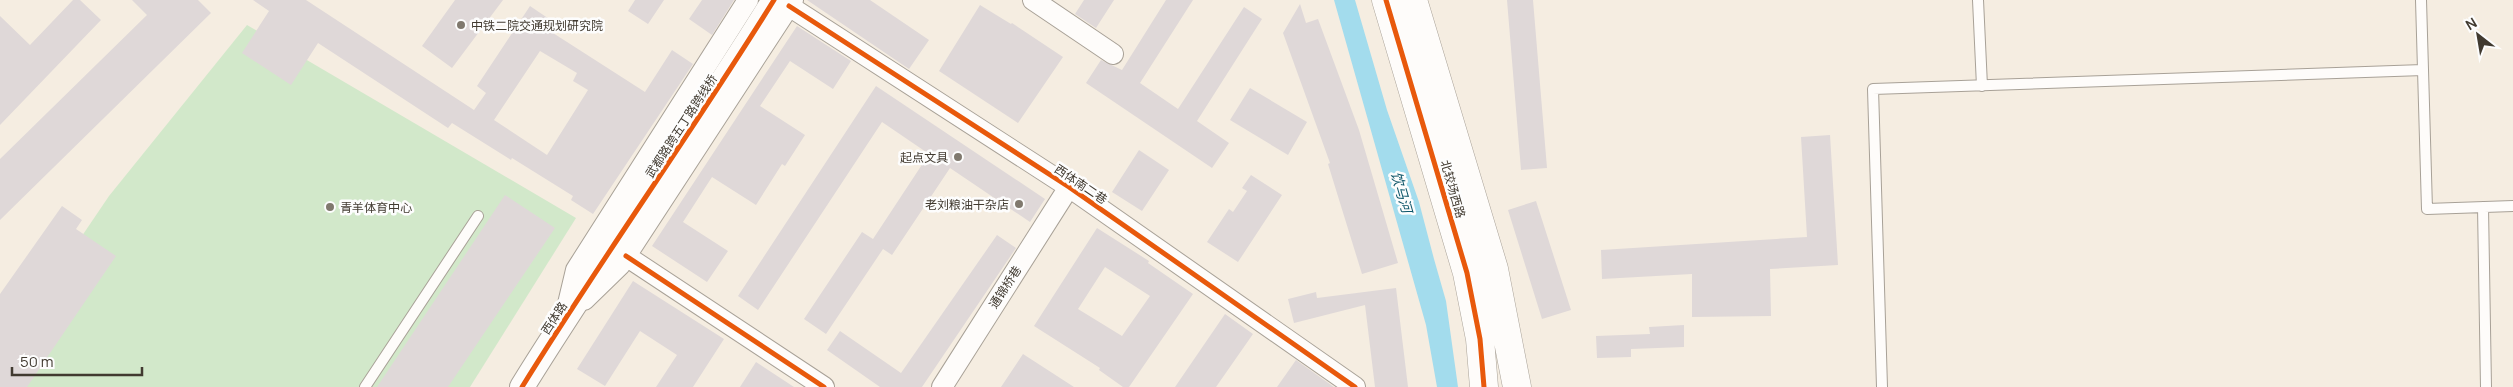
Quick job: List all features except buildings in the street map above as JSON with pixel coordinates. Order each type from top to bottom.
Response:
[{"type":"main road","name":"北较场西路","points":[[1386,0],[1467,273],[1476,314],[1485,383]]},
{"type":"main road","name":"北较场西路","points":[[1413,0],[1494,269],[1509,355],[1517,387]]},
{"type":"main road","points":[[1509,355],[1510,387]]},
{"type":"street","name":"西体路","points":[[565,319],[576,270],[748,0]]},
{"type":"street","points":[[1033,0],[1113,54]]},
{"type":"street","name":"西体南二巷","points":[[785,2],[1069,187],[1355,387]]},
{"type":"street","name":"武都路跨五丁路跨线桥","points":[[615,259],[785,2]]},
{"type":"street","name":"通锦桥巷","points":[[942,387],[1069,187]]},
{"type":"street","name":"西体路","points":[[522,387],[565,319],[615,259]]},
{"type":"street","points":[[615,259],[824,387]]},
{"type":"lane","points":[[1978,0],[1982,86]]},
{"type":"lane","points":[[2421,0],[2427,209],[2513,206]]},
{"type":"lane","points":[[1882,387],[1873,89],[2423,70]]},
{"type":"lane","points":[[2483,207],[2486,387]]},
{"type":"lane","points":[[365,387],[478,216]]},
{"type":"green space","name":"青羊体育中心","points":[[247,25],[576,218],[470,387],[0,387],[0,357],[109,196]]},
{"type":"water","name":"饮马河","points":[[1334,0],[1355,0],[1387,110],[1419,202],[1446,301],[1458,387],[1437,387],[1426,325]]},
{"type":"cycle path","points":[[522,387],[774,0]]},
{"type":"cycle path","points":[[1386,0],[1467,273],[1480,339],[1484,387]]},
{"type":"cycle path","points":[[789,6],[1069,187],[1355,387]]},
{"type":"cycle path","points":[[626,256],[824,387]]},
{"type":"place","name":"中铁二院交通规划研究院","points":[[461,25]]},
{"type":"place","name":"起点文具","points":[[958,157]]},
{"type":"place","name":"老刘粮油干杂店","points":[[1019,204]]},
{"type":"place","name":"青羊体育中心","points":[[330,207]]}]
